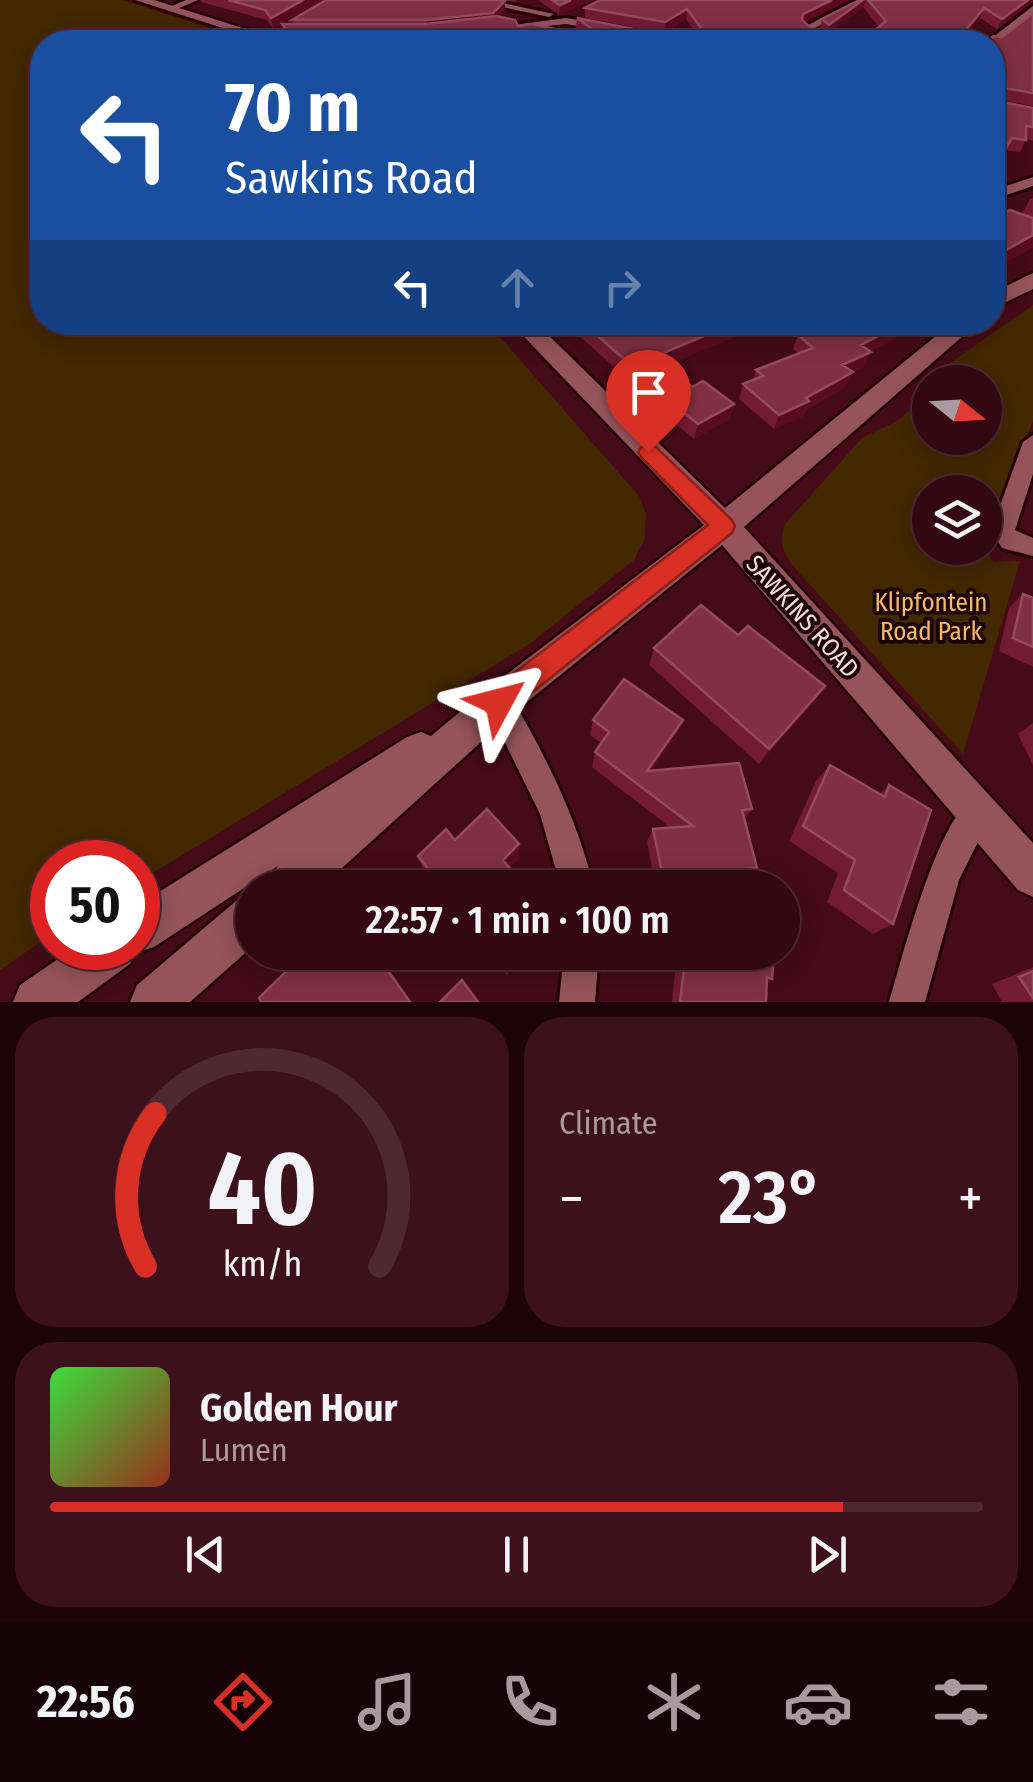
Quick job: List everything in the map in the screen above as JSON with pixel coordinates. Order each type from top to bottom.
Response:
[{"type":"main road","points":[[141,0],[218,30]]},
{"type":"main road","points":[[1005,294],[1033,280]]},
{"type":"main road","name":"SAWKINS ROAD","points":[[534,335],[724,526],[1033,875]]},
{"type":"main road","points":[[308,870],[499,702],[724,526],[952,335]]},
{"type":"main road","points":[[160,917],[499,702]]},
{"type":"main road","points":[[154,1002],[235,932]]},
{"type":"main road","points":[[37,1002],[83,970]]},
{"type":"street","points":[[169,9],[194,0]]},
{"type":"street","points":[[474,0],[619,30]]},
{"type":"street","points":[[809,30],[807,28],[864,0]]},
{"type":"street","points":[[548,30],[588,8]]},
{"type":"street","points":[[1005,32],[1033,9]]},
{"type":"street","points":[[485,30],[568,20]]},
{"type":"street","points":[[282,30],[292,25]]},
{"type":"street","points":[[1005,191],[1033,181]]},
{"type":"street","points":[[1022,544],[1003,531],[1003,522],[1033,442]]},
{"type":"street","points":[[499,702],[550,793],[574,870]]},
{"type":"street","points":[[906,1002],[944,875],[977,812]]},
{"type":"street","points":[[577,1002],[580,970]]},
{"type":"green space","points":[[0,0],[123,0],[216,30],[30,30],[30,335],[498,335],[639,496],[646,514],[645,538],[634,560],[531,643],[160,869],[160,840],[30,840],[30,949],[0,970]]},
{"type":"green space","name":"Klipfontein Road Park","points":[[1033,305],[1033,421],[1002,498],[1002,475],[912,475],[912,565],[1002,565],[1002,562],[1020,561],[963,754],[792,565],[782,535],[785,524],[862,438],[897,421],[912,408],[912,455],[1002,455],[1002,365],[947,365],[990,335],[1005,335],[1005,325]]},
{"type":"building","points":[[228,0],[303,0],[271,18],[265,10]]},
{"type":"building","points":[[326,0],[505,1],[493,13],[427,20],[292,20]]},
{"type":"building","points":[[600,0],[832,0],[803,14],[802,20],[814,30],[700,30],[687,9],[665,22],[585,8]]},
{"type":"building","points":[[860,0],[829,25],[822,19]]},
{"type":"building","points":[[868,0],[1028,0],[1002,19],[984,8],[966,30],[876,30],[886,21]]},
{"type":"building","points":[[1033,13],[1033,93],[1005,88],[1005,35]]},
{"type":"building","points":[[496,16],[515,20],[518,26],[532,24],[560,30],[287,30],[282,24],[426,24]]},
{"type":"building","points":[[577,18],[640,30],[593,30]]},
{"type":"building","points":[[1005,103],[1033,108],[1033,127],[1026,126],[1026,140],[1012,138],[1005,149]]},
{"type":"building","points":[[1005,212],[1033,218],[1033,235],[1005,251]]},
{"type":"building","points":[[597,335],[706,335],[656,356],[692,387],[703,381],[734,404],[698,424],[658,392],[648,396],[624,374],[635,369]]},
{"type":"building","points":[[798,335],[880,335],[861,345],[871,352],[842,365],[853,372],[779,415],[743,384],[763,376],[756,370],[813,348]]},
{"type":"building","points":[[1023,594],[1033,598],[1033,647],[1013,638]]},
{"type":"building","points":[[701,605],[738,635],[748,626],[825,686],[769,749],[654,648]]},
{"type":"building","points":[[624,679],[683,720],[647,771],[739,763],[752,809],[742,810],[757,868],[662,870],[653,829],[693,826],[595,752],[609,732],[593,720]]},
{"type":"building","points":[[830,765],[885,797],[889,785],[931,810],[893,924],[844,890],[855,860],[803,826]]},
{"type":"building","points":[[487,809],[519,844],[503,860],[511,870],[429,870],[418,856],[446,829],[455,840]]},
{"type":"building","points":[[288,970],[388,970],[410,1002],[261,1002],[259,998]]},
{"type":"building","points":[[684,970],[773,970],[772,979],[767,977],[766,1002],[680,1002]]},
{"type":"building","points":[[1033,971],[1033,998],[1019,977]]},
{"type":"building","points":[[462,980],[478,1002],[440,1002]]},
{"type":"route","points":[[499,702],[724,526],[648,452]]}]
